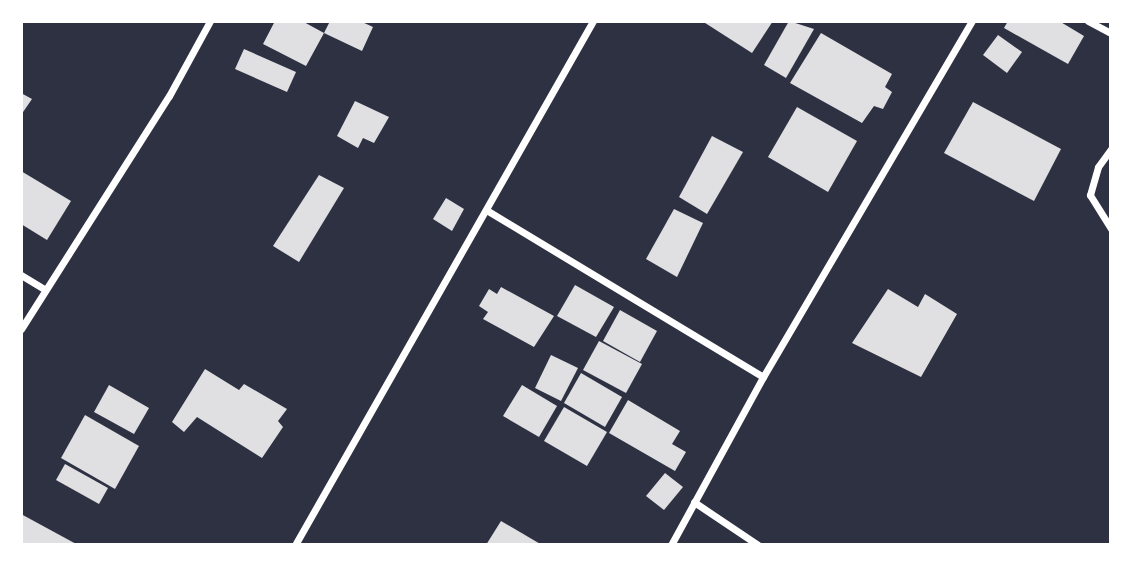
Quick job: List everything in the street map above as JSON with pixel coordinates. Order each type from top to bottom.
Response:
[{"type":"street","points":[[21,329],[169,96],[210,21]]},
{"type":"street","points":[[295,545],[488,211],[593,21]]},
{"type":"street","points":[[671,545],[763,377],[972,21]]},
{"type":"street","points":[[1088,21],[1111,33]]},
{"type":"street","points":[[1111,149],[1098,167],[1090,195],[1097,212],[1111,229]]},
{"type":"street","points":[[488,211],[763,377]]},
{"type":"street","points":[[21,275],[44,289]]},
{"type":"street","points":[[694,502],[758,545]]},
{"type":"building","points":[[275,21],[302,21],[324,33],[306,66],[263,44]]},
{"type":"building","points":[[330,21],[360,21],[373,27],[362,51],[324,33]]},
{"type":"building","points":[[702,21],[773,21],[752,53]]},
{"type":"building","points":[[789,21],[814,29],[786,78],[764,65]]},
{"type":"building","points":[[1008,21],[1059,21],[1084,36],[1068,64],[1004,28]]},
{"type":"building","points":[[821,33],[892,74],[885,87],[892,92],[883,109],[874,106],[862,123],[790,83]]},
{"type":"building","points":[[998,35],[1022,52],[1007,73],[983,55]]},
{"type":"building","points":[[244,49],[296,72],[287,92],[235,69]]},
{"type":"building","points":[[21,93],[32,99],[21,115]]},
{"type":"building","points":[[355,101],[389,117],[374,143],[363,138],[358,148],[337,136]]},
{"type":"building","points":[[973,102],[1061,149],[1034,201],[944,153]]},
{"type":"building","points":[[797,107],[857,141],[828,192],[768,157]]},
{"type":"building","points":[[712,136],[743,152],[707,214],[679,197]]},
{"type":"building","points":[[21,171],[71,201],[47,240],[21,224]]},
{"type":"building","points":[[319,175],[344,188],[299,262],[273,246]]},
{"type":"building","points":[[446,198],[464,209],[452,231],[433,219]]},
{"type":"building","points":[[674,209],[703,223],[677,277],[646,259]]},
{"type":"building","points":[[575,285],[614,307],[596,337],[557,316]]},
{"type":"building","points":[[501,287],[554,316],[534,347],[483,319],[488,312],[479,306],[489,289],[497,294]]},
{"type":"building","points":[[888,289],[918,307],[925,294],[957,314],[921,377],[852,343]]},
{"type":"building","points":[[620,310],[657,331],[640,362],[603,341]]},
{"type":"building","points":[[599,341],[642,364],[626,393],[583,370]]},
{"type":"building","points":[[551,355],[578,368],[561,401],[535,388]]},
{"type":"building","points":[[205,369],[239,390],[244,384],[287,409],[278,421],[283,427],[262,458],[197,417],[184,432],[172,422]]},
{"type":"building","points":[[581,373],[622,397],[605,427],[564,403]]},
{"type":"building","points":[[109,385],[149,408],[134,434],[94,412]]},
{"type":"building","points":[[522,385],[557,406],[539,437],[503,416]]},
{"type":"building","points":[[628,400],[680,431],[672,444],[686,452],[675,471],[609,433]]},
{"type":"building","points":[[564,407],[607,432],[587,466],[544,441]]},
{"type":"building","points":[[85,415],[139,446],[115,489],[61,458]]},
{"type":"building","points":[[65,464],[108,488],[99,504],[56,480]]},
{"type":"building","points":[[665,473],[683,487],[664,510],[646,496]]},
{"type":"building","points":[[21,514],[78,545],[21,545]]},
{"type":"building","points":[[501,521],[542,545],[486,545]]}]
